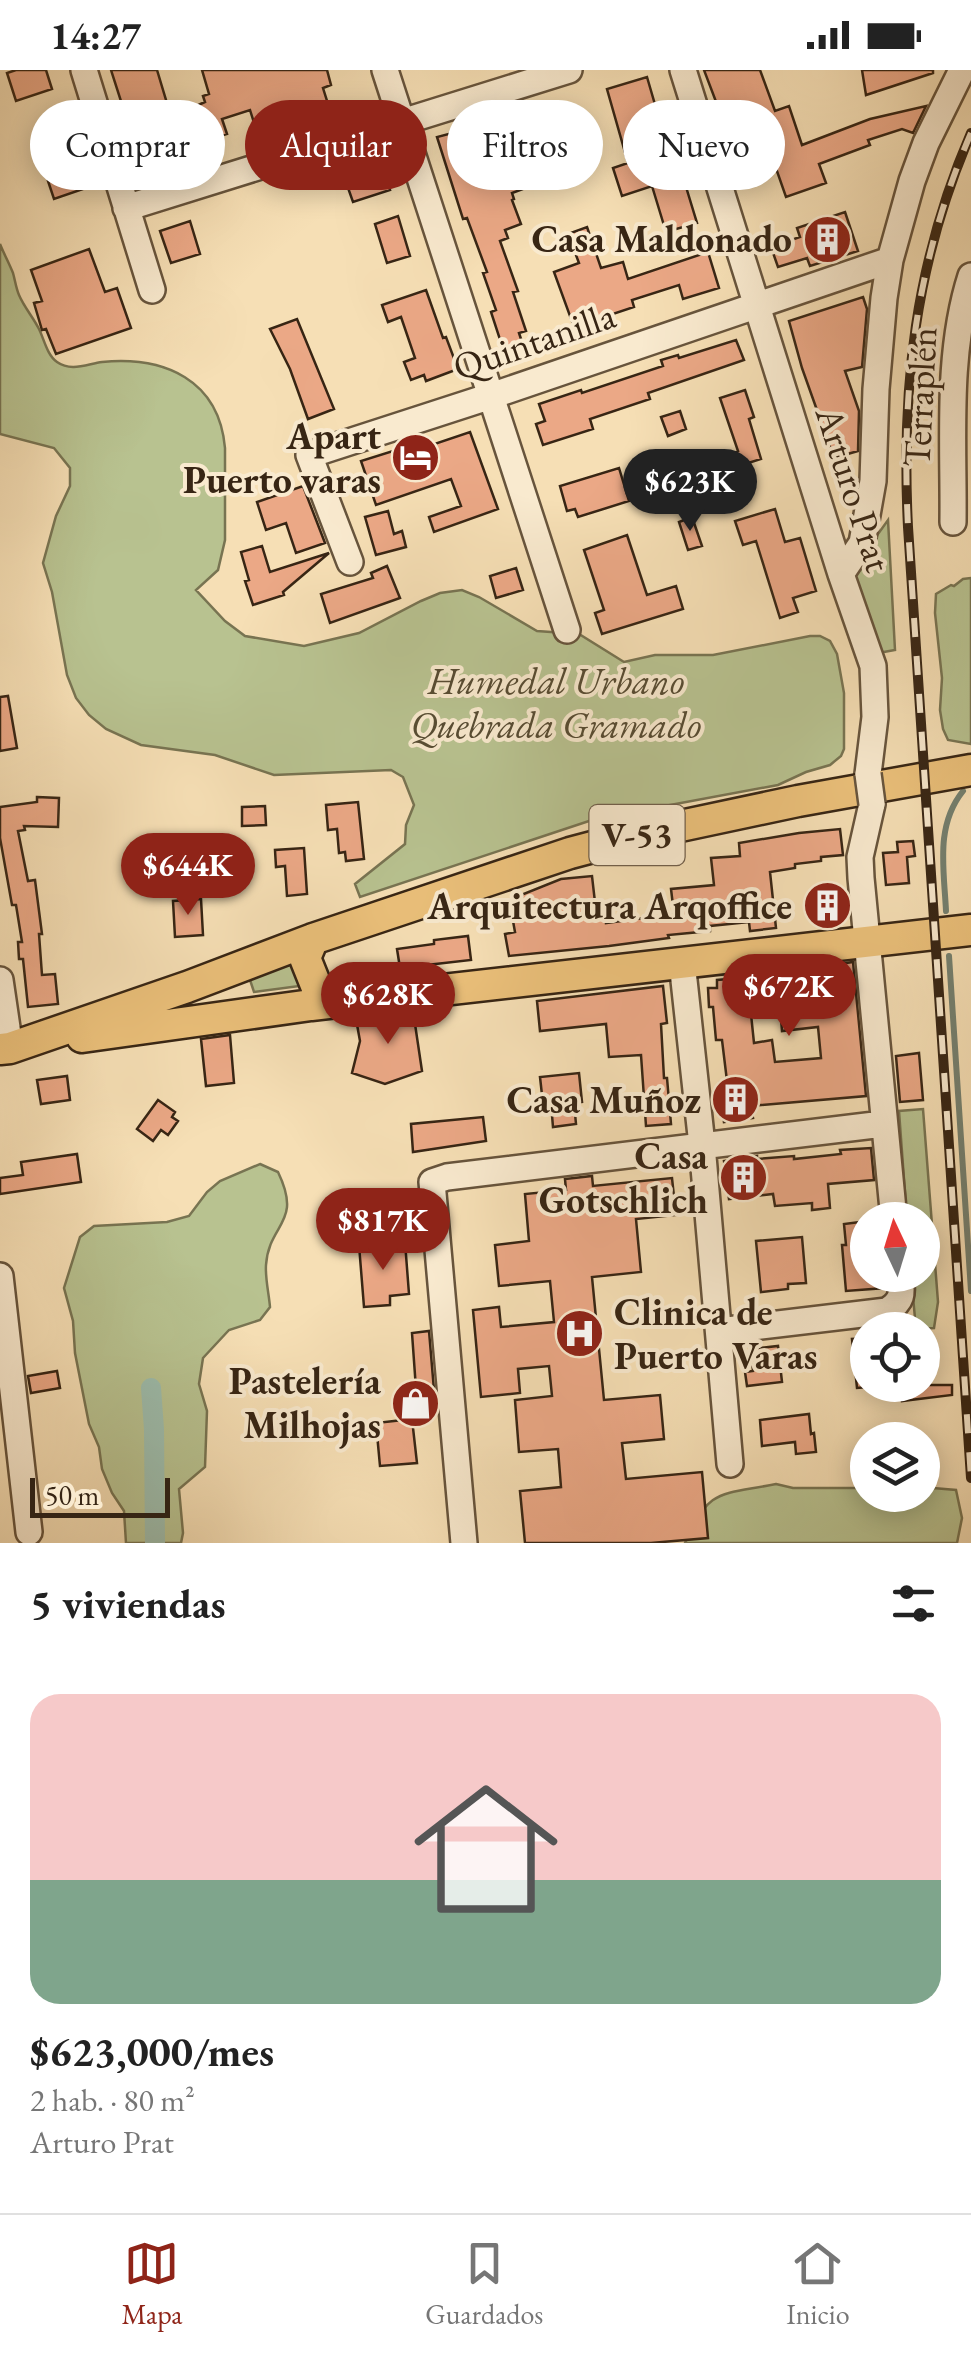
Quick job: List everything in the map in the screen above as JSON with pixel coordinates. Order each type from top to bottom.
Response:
[{"type":"main road","name":"V-53","points":[[5,1048],[570,852],[798,801],[971,770]]},
{"type":"main road","points":[[5,1048],[264,1011],[971,930]]},
{"type":"main road","points":[[312,939],[305,958],[318,988],[343,1002]]},
{"type":"main road","points":[[240,966],[242,995],[264,1011]]},
{"type":"main road","points":[[187,987],[224,1017]]},
{"type":"street","points":[[84,70],[152,290]]},
{"type":"street","points":[[385,70],[395,100]]},
{"type":"street","points":[[427,114],[569,70]]},
{"type":"street","name":"Arturo Prat","points":[[682,70],[873,666],[875,717],[868,774],[872,804],[860,857],[892,1202]]},
{"type":"street","points":[[841,574],[862,543],[873,482],[876,388],[890,260],[912,181],[962,70]]},
{"type":"street","points":[[126,208],[245,171]]},
{"type":"street","points":[[424,190],[567,630]]},
{"type":"street","name":"Quintanilla","points":[[350,562],[309,454],[890,260]]},
{"type":"street","name":"Terraplén","points":[[953,522],[954,380],[960,318],[971,276]]},
{"type":"street","points":[[682,962],[730,1464]]},
{"type":"street","points":[[0,980],[5,1048]]},
{"type":"street","points":[[464,1543],[432,1182],[447,1176],[883,1124]]},
{"type":"street","points":[[0,1276],[29,1532]]},
{"type":"street","points":[[718,1330],[887,1310],[897,1304],[901,1292]]},
{"type":"green space","name":"Humedal Urbano Quebrada Gramado","points":[[0,244],[21,299],[57,362],[73,367],[102,362],[147,363],[185,377],[212,405],[225,448],[225,540],[218,570],[196,590],[245,636],[304,646],[359,633],[440,593],[462,590],[537,631],[579,634],[624,662],[655,655],[713,655],[820,636],[830,641],[837,654],[844,693],[841,756],[830,765],[778,785],[595,819],[360,897],[355,884],[405,844],[406,825],[414,805],[403,777],[391,770],[274,775],[215,755],[141,745],[106,729],[76,698],[67,675],[43,563],[56,516],[70,486],[70,468],[54,448],[0,434]]},
{"type":"green space","points":[[888,520],[895,650],[878,653],[850,573]]},
{"type":"green space","points":[[971,578],[971,744],[948,740],[943,729],[935,613],[936,594]]},
{"type":"green space","points":[[297,960],[307,985],[254,992],[249,977]]},
{"type":"green space","points":[[923,1109],[930,1202],[906,1202],[899,1111]]},
{"type":"green space","points":[[260,1164],[278,1172],[287,1202],[286,1213],[268,1251],[270,1307],[260,1320],[229,1330],[203,1358],[199,1384],[207,1411],[205,1467],[179,1489],[181,1543],[126,1543],[124,1511],[102,1469],[99,1447],[89,1424],[64,1288],[80,1237],[94,1226],[167,1222],[189,1216],[220,1181]]},
{"type":"green space","points":[[913,1292],[937,1292],[936,1312],[914,1312]]},
{"type":"green space","points":[[776,1484],[793,1488],[850,1488],[850,1512],[940,1512],[940,1489],[956,1490],[962,1518],[957,1543],[685,1543],[701,1512],[730,1493]]},
{"type":"building","points":[[46,70],[52,89],[16,101],[7,73]]},
{"type":"building","points":[[111,70],[157,70],[166,100],[121,100]]},
{"type":"building","points":[[202,70],[327,70],[331,85],[323,88],[327,100],[245,100],[245,112],[225,118],[225,100],[204,100],[203,96],[209,94]]},
{"type":"building","points":[[704,70],[760,70],[771,100],[715,100]]},
{"type":"building","points":[[862,70],[933,70],[933,73],[866,95]]},
{"type":"building","points":[[647,77],[654,100],[623,100],[623,145],[607,89]]},
{"type":"building","points":[[789,106],[802,145],[870,119],[926,106],[913,133],[902,129],[868,140],[870,145],[819,164],[826,183],[786,197],[785,107]]},
{"type":"building","points":[[447,134],[447,169],[437,137]]},
{"type":"building","points":[[623,165],[623,190],[640,190],[622,196],[613,168]]},
{"type":"building","points":[[51,190],[80,190],[54,199]]},
{"type":"building","points":[[349,190],[390,190],[353,202]]},
{"type":"building","points":[[454,190],[520,190],[512,193],[512,200],[521,224],[505,230],[508,238],[500,241],[518,291],[513,292],[526,331],[519,333],[525,351],[506,358],[491,312],[496,310],[483,273],[487,272],[467,218],[463,219]]},
{"type":"building","points":[[653,190],[687,190],[697,223],[666,232]]},
{"type":"building","name":"Casa Maldonado","points":[[845,212],[858,251],[810,266],[807,258],[778,267],[771,247],[800,237],[797,228]]},
{"type":"building","points":[[398,216],[410,256],[387,263],[375,224]]},
{"type":"building","points":[[190,221],[200,254],[171,263],[160,231]]},
{"type":"building","points":[[587,227],[601,268],[623,262],[628,279],[708,252],[719,288],[683,299],[679,285],[632,300],[634,307],[574,327],[554,272],[579,263],[568,234]]},
{"type":"building","points":[[89,249],[105,292],[117,288],[131,328],[56,354],[46,329],[42,330],[34,303],[42,301],[31,270]]},
{"type":"building","points":[[426,290],[458,369],[426,381],[424,375],[411,380],[404,362],[415,358],[401,317],[388,322],[382,305]]},
{"type":"building","points":[[863,297],[867,309],[862,367],[845,371],[859,411],[858,451],[834,458],[789,321]]},
{"type":"building","points":[[297,319],[334,409],[308,419],[270,329]]},
{"type":"building","points":[[736,340],[744,360],[648,393],[650,399],[590,419],[593,429],[543,445],[536,424],[545,421],[539,404],[663,366],[661,360]]},
{"type":"building","points":[[745,390],[761,459],[748,463],[753,478],[735,483],[732,472],[716,476],[711,460],[738,451],[720,398]]},
{"type":"building","points":[[680,411],[686,429],[668,436],[661,417]]},
{"type":"building","points":[[470,432],[498,509],[434,532],[429,517],[461,506],[451,479],[376,505],[361,461],[412,445],[414,451]]},
{"type":"building","points":[[619,468],[629,501],[578,517],[575,509],[567,511],[560,486]]},
{"type":"building","points":[[303,486],[325,543],[296,553],[286,523],[266,530],[257,502]]},
{"type":"building","points":[[775,509],[785,542],[800,538],[816,591],[793,598],[798,612],[780,618],[756,541],[743,545],[735,521]]},
{"type":"building","points":[[388,511],[394,534],[402,531],[406,547],[376,555],[365,517]]},
{"type":"building","points":[[692,517],[702,546],[688,550],[679,522]]},
{"type":"building","points":[[627,535],[647,595],[676,586],[683,609],[602,634],[595,613],[604,610],[584,550]]},
{"type":"building","points":[[262,546],[270,572],[329,553],[284,595],[253,605],[241,552]]},
{"type":"building","points":[[387,566],[400,598],[330,623],[321,594],[373,578],[371,573]]},
{"type":"building","points":[[516,568],[523,590],[496,598],[490,576]]},
{"type":"building","points":[[8,696],[17,748],[0,751],[0,697]]},
{"type":"building","points":[[37,797],[59,798],[58,827],[24,826],[25,830],[18,831],[28,881],[35,880],[42,934],[42,975],[55,974],[58,1004],[28,1007],[23,959],[19,959],[18,942],[22,942],[16,905],[12,905],[0,838],[0,807],[37,802]]},
{"type":"building","points":[[358,802],[364,859],[346,861],[345,852],[339,853],[337,829],[328,830],[326,805]]},
{"type":"building","points":[[265,806],[266,825],[242,826],[242,807]]},
{"type":"building","points":[[840,829],[843,855],[821,857],[821,861],[770,872],[776,928],[750,931],[749,922],[710,926],[710,931],[668,935],[669,938],[509,956],[505,934],[515,932],[513,921],[525,919],[521,895],[561,879],[592,876],[596,911],[605,910],[606,923],[674,914],[671,889],[714,885],[711,858],[740,856],[739,843]]},
{"type":"building","points":[[913,841],[915,856],[907,857],[909,883],[886,885],[883,853],[898,852],[897,842]]},
{"type":"building","points":[[226,842],[228,882],[206,884],[203,844]]},
{"type":"building","points":[[304,848],[307,894],[287,896],[285,866],[276,867],[275,850]]},
{"type":"building","name":"Arquitectura Arqoffice","points":[[846,898],[848,913],[840,914],[840,921],[820,923],[818,900]]},
{"type":"building","points":[[201,899],[203,935],[175,937],[173,901]]},
{"type":"building","points":[[468,936],[471,960],[400,968],[397,949]]},
{"type":"building","points":[[853,962],[866,1096],[751,1106],[753,1118],[724,1122],[720,1082],[727,1081],[722,1040],[716,1040],[708,988],[717,988],[717,980]],"holes":[[[779,993],[782,1031],[818,1027],[821,1058],[775,1062],[772,1040],[754,1043],[749,995]]]},
{"type":"building","points":[[663,986],[667,1023],[661,1024],[664,1078],[671,1124],[646,1126],[641,1055],[609,1057],[606,1024],[540,1031],[537,1001]]},
{"type":"building","points":[[422,1011],[423,1023],[415,1024],[422,1071],[385,1084],[352,1073],[360,1041],[356,1019]]},
{"type":"building","points":[[230,1035],[234,1083],[206,1086],[201,1039]]},
{"type":"building","points":[[919,1053],[923,1100],[900,1102],[896,1056]]},
{"type":"building","points":[[579,1073],[582,1102],[574,1103],[576,1124],[553,1127],[551,1103],[543,1104],[540,1077]]},
{"type":"building","points":[[67,1076],[70,1100],[41,1104],[37,1080]]},
{"type":"building","points":[[158,1100],[175,1112],[172,1117],[178,1121],[168,1135],[161,1130],[153,1141],[137,1129]]},
{"type":"building","points":[[483,1117],[486,1141],[413,1152],[411,1124]]},
{"type":"building","points":[[871,1148],[874,1180],[828,1184],[830,1208],[812,1210],[812,1203],[775,1206],[773,1194],[729,1199],[724,1161],[757,1156],[794,1159]]},
{"type":"building","points":[[77,1154],[81,1182],[0,1194],[0,1178],[23,1175],[21,1162]]},
{"type":"building","points":[[592,1176],[593,1186],[672,1178],[676,1215],[636,1219],[641,1272],[592,1277],[604,1400],[660,1395],[664,1439],[622,1443],[626,1479],[702,1472],[708,1538],[651,1543],[525,1543],[520,1491],[561,1487],[558,1449],[519,1452],[515,1400],[552,1396],[549,1366],[518,1369],[520,1393],[481,1397],[473,1310],[499,1307],[501,1327],[554,1322],[550,1281],[499,1286],[495,1245],[529,1241],[525,1194],[566,1190],[565,1179]]},
{"type":"building","points":[[850,1223],[850,1291],[846,1291],[842,1245],[846,1245],[844,1224]]},
{"type":"building","points":[[802,1237],[806,1283],[761,1292],[756,1241]]},
{"type":"building","points":[[405,1242],[409,1294],[390,1296],[390,1305],[364,1307],[359,1245]]},
{"type":"building","points":[[429,1331],[436,1414],[410,1417],[407,1389],[416,1389],[412,1333]]},
{"type":"building","points":[[778,1346],[782,1382],[747,1386],[745,1372],[753,1371],[751,1349]]},
{"type":"building","points":[[57,1371],[60,1388],[31,1393],[28,1376]]},
{"type":"building","points":[[940,1385],[952,1385],[952,1395],[940,1396]]},
{"type":"building","points":[[809,1414],[816,1452],[796,1454],[795,1442],[762,1446],[760,1420]]},
{"type":"building","points":[[412,1419],[417,1463],[380,1466],[376,1423]]},
{"type":"waterway","points":[[946,911],[945,833],[954,804],[963,791]]},
{"type":"waterway","points":[[949,956],[971,1291]]},
{"type":"waterway","points":[[151,1388],[155,1543]]},
{"type":"railway","points":[[971,133],[952,182],[925,278],[910,375],[906,475],[971,1478]]},
{"type":"place","name":"Casa Maldonado","points":[[827,239]]},
{"type":"place","name":"Apart Puerto varas","points":[[416,458]]},
{"type":"place","name":"Arquitectura Arqoffice","points":[[827,906]]},
{"type":"place","name":"Casa Muñoz","points":[[736,1100]]},
{"type":"place","name":"Casa Gotschlich","points":[[743,1178]]},
{"type":"place","name":"Clinica de Puerto Varas","points":[[579,1334]]},
{"type":"place","name":"Pastelería Milhojas","points":[[416,1403]]}]
